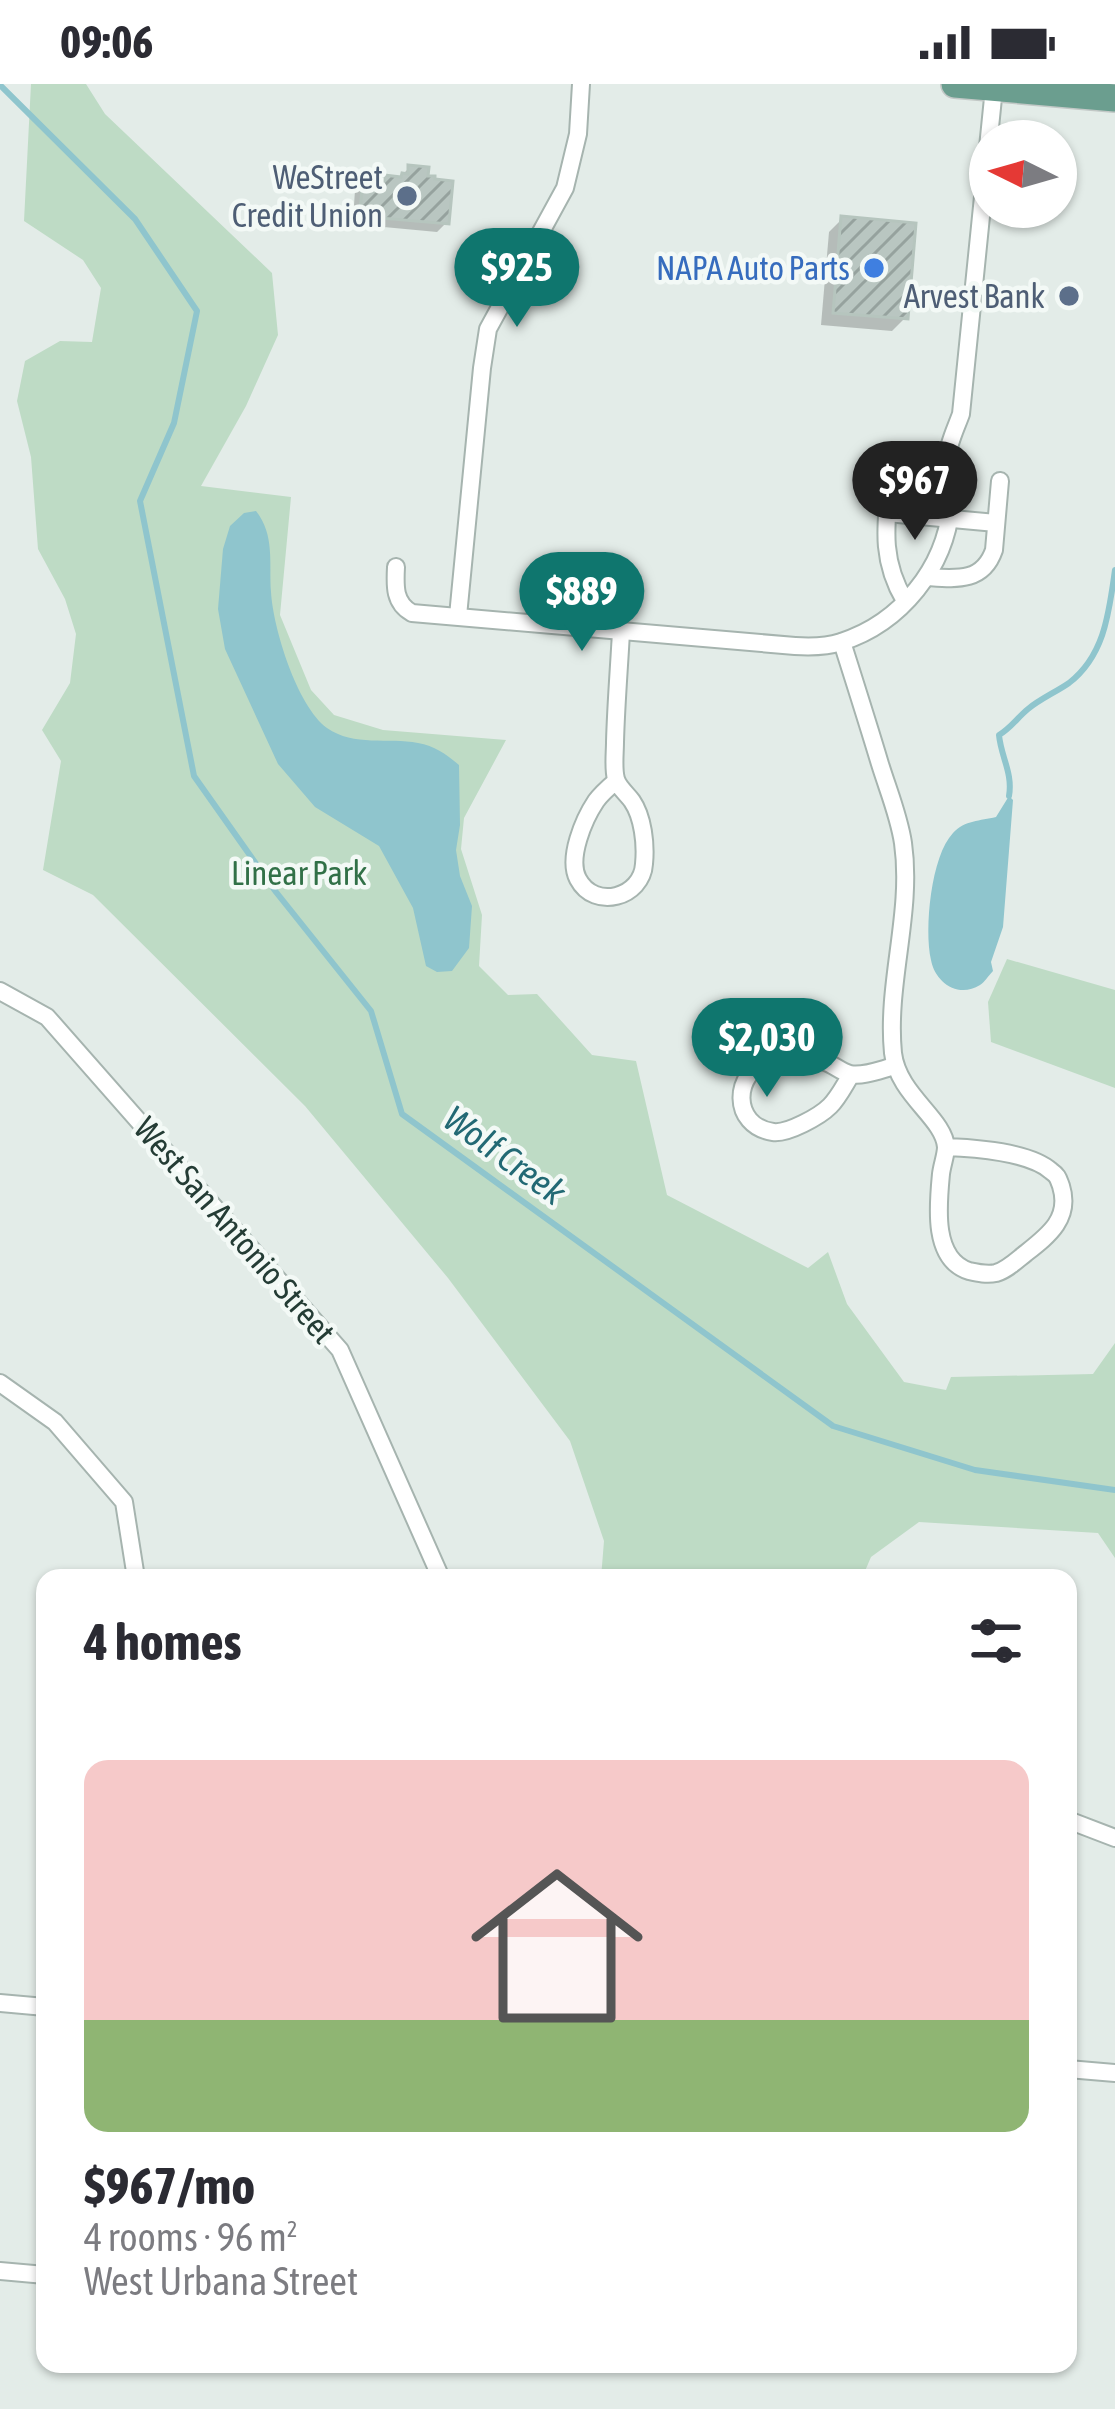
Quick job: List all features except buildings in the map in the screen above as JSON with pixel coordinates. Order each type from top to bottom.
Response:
[{"type":"main road","points":[[955,84],[1115,98]]},
{"type":"street","points":[[458,616],[488,329],[565,188],[578,134],[581,84]]},
{"type":"street","points":[[396,567],[396,590],[402,607],[412,613],[795,646],[842,642],[874,626],[928,577],[939,558],[949,520],[952,501],[946,456],[961,414],[994,88]]},
{"type":"street","points":[[891,469],[886,562],[905,601]]},
{"type":"street","points":[[928,577],[958,579],[984,569],[994,550],[1000,481]]},
{"type":"street","points":[[887,513],[996,523]]},
{"type":"street","points":[[616,781],[597,799],[581,833],[574,868],[589,891],[613,898],[631,891],[644,868],[636,806],[616,781],[621,632]]},
{"type":"street","points":[[842,642],[898,820],[905,861],[892,1026],[895,1066],[946,1147],[940,1226],[944,1249],[962,1268],[984,1274],[1003,1271],[1058,1223],[1063,1202],[1058,1178],[1028,1159],[946,1147]]},
{"type":"street","name":"West San Antonio Street","points":[[0,991],[47,1017],[340,1350],[437,1569]]},
{"type":"street","points":[[851,1075],[830,1107],[790,1130],[765,1130],[748,1120],[740,1104],[746,1078],[768,1060],[821,1060],[851,1075],[895,1066]]},
{"type":"street","points":[[0,1383],[55,1422],[124,1502],[135,1569]]},
{"type":"street","points":[[1077,1823],[1115,1838]]},
{"type":"street","points":[[0,2003],[36,2006]]},
{"type":"street","points":[[1077,2069],[1115,2073]]},
{"type":"street","points":[[0,2271],[36,2274]]},
{"type":"green space","name":"Linear Park","points":[[31,84],[86,84],[105,114],[272,273],[278,335],[246,406],[201,486],[291,497],[280,615],[311,690],[334,715],[383,730],[506,740],[464,818],[461,849],[482,915],[479,966],[508,995],[537,994],[592,1055],[636,1061],[667,1195],[808,1268],[828,1252],[847,1304],[904,1382],[946,1390],[951,1377],[1093,1374],[1115,1343],[1115,1558],[1098,1533],[919,1522],[871,1557],[866,1569],[602,1569],[604,1541],[570,1441],[448,1278],[305,1106],[93,895],[43,870],[61,761],[42,730],[70,683],[76,634],[65,599],[38,549],[31,457],[17,401],[25,361],[60,341],[92,342],[101,288],[83,260],[24,221]]},
{"type":"green space","points":[[1007,959],[1115,990],[1115,1088],[991,1042],[988,1002]]},
{"type":"water","points":[[256,511],[269,540],[273,607],[282,645],[316,717],[348,738],[424,744],[459,765],[456,850],[472,906],[469,948],[452,971],[437,972],[426,966],[413,908],[379,846],[315,807],[278,764],[225,649],[218,609],[223,549],[230,526],[244,513]]},
{"type":"water","points":[[1009,796],[1013,800],[1003,927],[991,962],[993,971],[972,989],[956,989],[933,968],[929,947],[929,912],[939,858],[953,833],[968,823],[996,817]]},
{"type":"waterway","name":"Wolf Creek","points":[[0,85],[135,219],[197,311],[174,423],[140,501],[194,776],[276,892],[371,1011],[402,1114],[833,1426],[975,1470],[1115,1490]]},
{"type":"waterway","points":[[1009,796],[999,735],[1033,705],[1069,683],[1091,659],[1103,632],[1115,570]]},
{"type":"place","name":"WeStreet Credit Union","points":[[407,196]]},
{"type":"place","name":"NAPA Auto Parts","points":[[874,268]]},
{"type":"place","name":"Arvest Bank","points":[[1069,296]]}]
